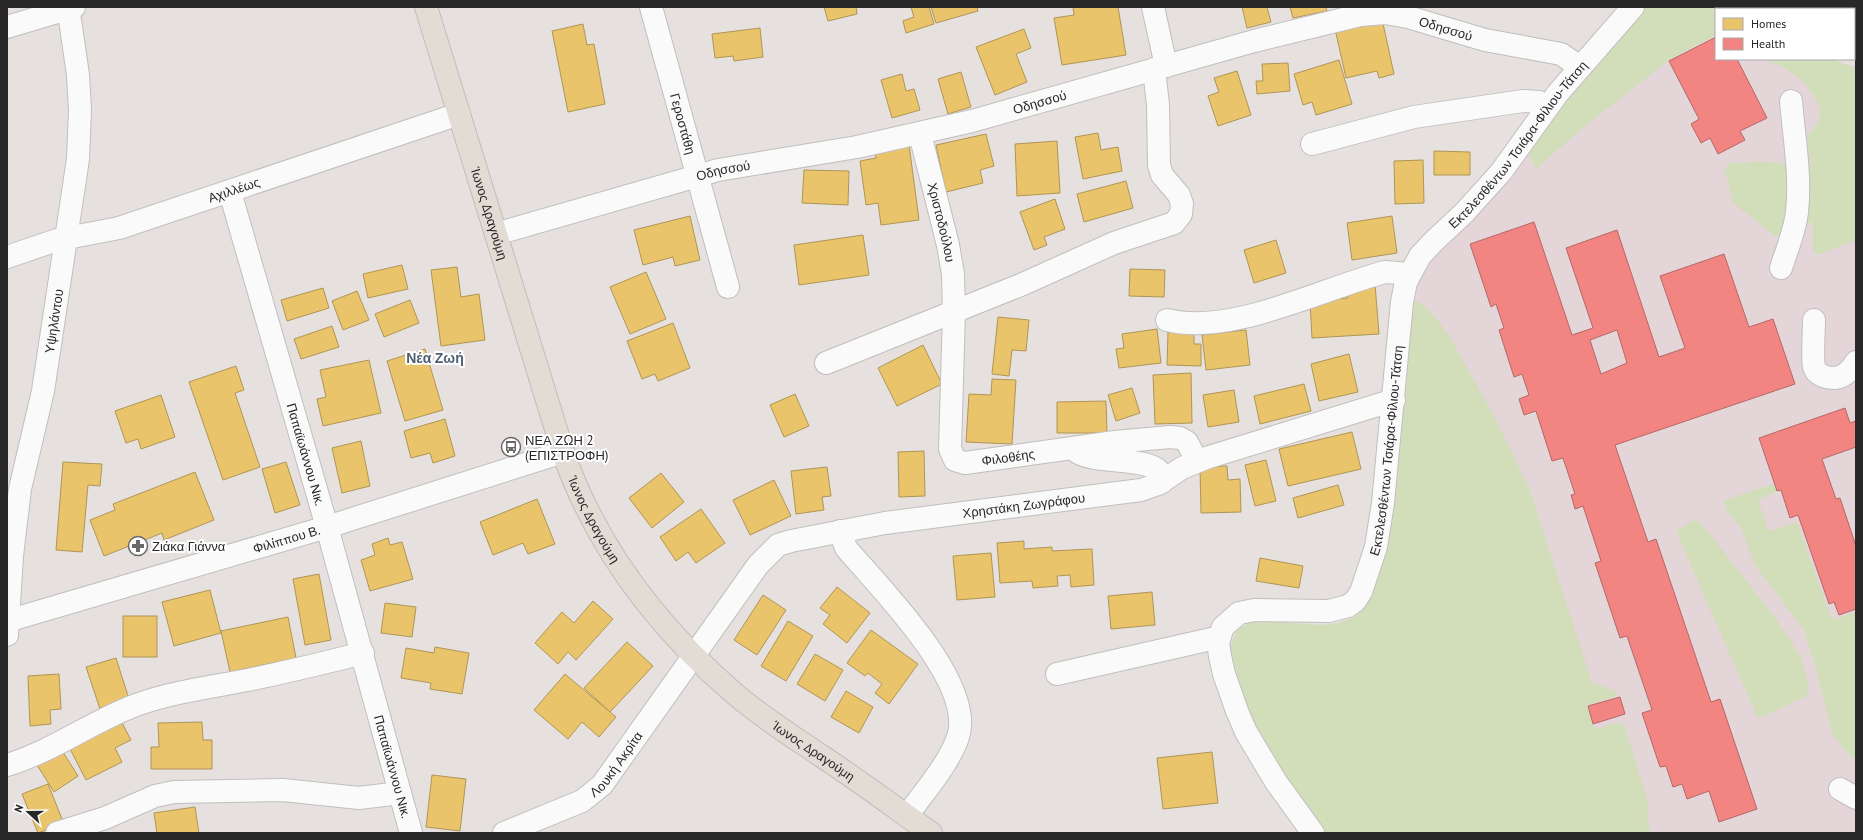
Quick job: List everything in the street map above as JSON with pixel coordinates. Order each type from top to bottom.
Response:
[{"type":"main road","name":"Ίωνος Δραγούμη","points":[[426,7],[563,452],[580,496],[604,544],[654,612],[694,655],[746,703],[932,833]]},
{"type":"street","name":"Γεροστάθη","points":[[651,7],[696,176],[728,287]]},
{"type":"street","points":[[826,363],[1023,284],[1114,243],[1167,226],[1178,220],[1182,209],[1181,200],[1162,175],[1159,165],[1158,105],[1160,68],[1153,7]]},
{"type":"street","name":"Εκτελεσθέντων Τσιάρα-Φίλιου-Τάτση","points":[[1220,637],[1224,627],[1234,616],[1247,611],[1329,612],[1340,609],[1355,601],[1366,579],[1380,528],[1394,400],[1402,302],[1406,282],[1420,256],[1464,213],[1501,172],[1547,106],[1633,7]]},
{"type":"street","points":[[7,27],[69,8]]},
{"type":"street","name":"Υψηλάντου","points":[[8,625],[12,556],[20,489],[44,391],[78,159],[80,110],[69,8]]},
{"type":"street","name":"Οδησσού","points":[[496,234],[696,176],[736,166],[920,134],[972,121],[1315,25],[1360,15],[1385,13],[1408,17],[1486,40],[1562,54],[1580,67]]},
{"type":"street","points":[[1312,144],[1414,117],[1523,101],[1538,102],[1547,106]]},
{"type":"street","points":[[1781,268],[1792,235],[1797,211],[1798,175],[1791,101]]},
{"type":"street","name":"Αχιλλέως","points":[[7,256],[47,242],[120,228],[459,114]]},
{"type":"street","name":"Χριστοδούλου","points":[[920,134],[948,245],[954,285],[954,312]]},
{"type":"street","name":"Παπαϊωάννου Νικ.","points":[[230,192],[363,653],[411,833]]},
{"type":"street","points":[[1166,320],[1196,324],[1233,319],[1375,275],[1390,272],[1410,274]]},
{"type":"street","name":"Φιλοθέης","points":[[954,312],[950,449],[955,460],[965,463],[1136,440],[1176,437],[1190,444],[1197,461]]},
{"type":"street","points":[[1814,320],[1814,367],[1820,375],[1829,378],[1839,377],[1850,371],[1856,362]]},
{"type":"street","name":"Χρηστάκη Ζωγράφου","points":[[694,655],[758,565],[772,550],[784,542],[885,523],[1135,491],[1162,482],[1182,468],[1197,461],[1394,400]]},
{"type":"street","points":[[1075,448],[1079,454],[1152,466],[1159,471],[1162,482]]},
{"type":"street","name":"Φιλίππου Β.","points":[[8,625],[327,527],[563,452]]},
{"type":"street","points":[[840,531],[846,548],[931,649],[947,676],[958,708],[960,728],[956,743],[946,761],[907,816]]},
{"type":"street","points":[[1057,674],[1220,637],[1219,651],[1223,668],[1243,725],[1276,782],[1313,833]]},
{"type":"street","points":[[7,765],[43,751],[114,714],[142,703],[363,653]]},
{"type":"street","name":"Λουκή Ακρίτα","points":[[504,833],[566,808],[591,795],[615,768],[694,655]]},
{"type":"street","points":[[56,833],[105,818],[155,796],[174,792],[283,790],[359,798],[400,793]]},
{"type":"shaded area","points":[[1640,7],[1763,7],[1715,8],[1715,60],[1833,60],[1838,63],[1856,66],[1856,833],[1322,833],[1230,648],[1233,638],[1242,627],[1255,621],[1320,625],[1339,623],[1354,617],[1362,611],[1369,599],[1396,478],[1407,378],[1412,290],[1440,243],[1511,179],[1532,137]]},
{"type":"green space","points":[[1640,7],[1763,7],[1715,8],[1715,36],[1669,60],[1578,132],[1536,169],[1528,151],[1529,145]]},
{"type":"green space","points":[[1767,60],[1834,60],[1856,68],[1856,240],[1818,255],[1813,250],[1813,222],[1775,236],[1733,203],[1726,175],[1723,171],[1729,163],[1756,161],[1811,166],[1808,144],[1809,134],[1818,123],[1821,110],[1816,99],[1805,84],[1792,73]]},
{"type":"green space","points":[[1415,301],[1419,302],[1430,311],[1449,335],[1495,418],[1529,488],[1592,682],[1615,691],[1617,696],[1587,705],[1595,729],[1623,722],[1648,801],[1647,819],[1651,833],[1322,833],[1280,775],[1241,698],[1230,655],[1230,648],[1236,632],[1242,627],[1249,623],[1265,621],[1320,625],[1339,623],[1354,617],[1362,611],[1369,599],[1396,478],[1407,378],[1411,304]]},
{"type":"green space","points":[[1774,484],[1777,491],[1758,500],[1769,531],[1797,522],[1832,620],[1856,612],[1856,760],[1845,751],[1832,733],[1804,630],[1754,564],[1741,528],[1727,511],[1724,500]]},
{"type":"green space","points":[[1694,520],[1699,522],[1707,530],[1776,619],[1801,657],[1808,683],[1807,696],[1758,719],[1678,536],[1677,530]]},
{"type":"building: Homes","points":[[824,7],[856,7],[857,14],[828,21]]},
{"type":"building: Homes","points":[[911,7],[929,7],[934,24],[906,33],[903,21],[914,17]]},
{"type":"building: Homes","points":[[931,7],[977,7],[978,11],[936,23]]},
{"type":"building: Homes","points":[[1073,7],[1118,7],[1126,55],[1062,65],[1054,18],[1074,15]]},
{"type":"building: Homes","points":[[1242,7],[1267,7],[1271,22],[1247,28]]},
{"type":"building: Homes","points":[[1290,7],[1326,7],[1327,11],[1293,18]]},
{"type":"building: Homes","points":[[1382,19],[1394,74],[1379,78],[1377,71],[1346,78],[1335,29]]},
{"type":"building: Homes","points":[[583,24],[587,45],[594,44],[605,104],[568,112],[552,31]]},
{"type":"building: Homes","points":[[760,28],[763,57],[734,61],[733,56],[715,58],[712,34]]},
{"type":"building: Homes","points":[[1024,29],[1031,48],[1016,54],[1027,82],[995,95],[976,47]]},
{"type":"building: Homes","points":[[1339,60],[1352,104],[1316,115],[1312,102],[1303,105],[1294,74]]},
{"type":"building: Homes","points":[[1288,63],[1290,91],[1257,94],[1256,81],[1263,81],[1262,64]]},
{"type":"building: Homes","points":[[1237,71],[1251,115],[1218,126],[1208,96],[1219,92],[1214,78]]},
{"type":"building: Homes","points":[[961,72],[971,107],[948,114],[938,79]]},
{"type":"building: Homes","points":[[902,74],[906,91],[914,89],[920,110],[892,118],[881,80]]},
{"type":"building: Homes","points":[[1098,133],[1101,150],[1118,147],[1122,171],[1083,179],[1075,137]]},
{"type":"building: Homes","points":[[986,134],[994,166],[980,170],[983,183],[946,192],[936,145]]},
{"type":"building: Homes","points":[[1057,141],[1060,193],[1017,196],[1015,144]]},
{"type":"building: Homes","points":[[909,145],[919,220],[881,225],[878,203],[866,205],[860,161],[876,158],[875,150]]},
{"type":"building: Homes","points":[[1434,151],[1470,152],[1470,175],[1434,175]]},
{"type":"building: Homes","points":[[1423,160],[1424,203],[1395,204],[1394,161]]},
{"type":"building: Homes","points":[[804,170],[849,171],[848,205],[802,203]]},
{"type":"building: Homes","points":[[1126,181],[1133,208],[1084,222],[1077,194]]},
{"type":"building: Homes","points":[[1055,199],[1065,229],[1044,237],[1047,245],[1034,250],[1020,212]]},
{"type":"building: Homes","points":[[690,216],[700,260],[675,266],[673,257],[643,265],[634,230]]},
{"type":"building: Homes","points":[[1392,216],[1397,253],[1352,260],[1347,223]]},
{"type":"building: Homes","points":[[863,235],[869,275],[799,285],[794,245]]},
{"type":"building: Homes","points":[[1276,240],[1286,273],[1254,283],[1244,250]]},
{"type":"building: Homes","points":[[402,265],[408,289],[368,298],[363,274]]},
{"type":"building: Homes","points":[[457,267],[461,297],[479,294],[485,340],[441,346],[431,270]]},
{"type":"building: Homes","points":[[1130,269],[1165,270],[1164,297],[1129,296]]},
{"type":"building: Homes","points":[[646,272],[666,319],[630,334],[610,287]]},
{"type":"building: Homes","points":[[1375,284],[1379,334],[1312,338],[1310,301],[1348,298],[1347,286]]},
{"type":"building: Homes","points":[[323,288],[329,308],[287,321],[281,300]]},
{"type":"building: Homes","points":[[357,291],[369,320],[343,330],[332,301]]},
{"type":"building: Homes","points":[[410,300],[419,323],[384,337],[375,314]]},
{"type":"building: Homes","points":[[998,317],[1029,320],[1026,351],[1012,350],[1009,376],[992,374]]},
{"type":"building: Homes","points":[[673,323],[690,368],[658,381],[655,374],[642,379],[627,341]]},
{"type":"building: Homes","points":[[332,326],[339,347],[301,359],[294,339]]},
{"type":"building: Homes","points":[[1157,329],[1161,363],[1119,368],[1116,349],[1124,348],[1122,334]]},
{"type":"building: Homes","points":[[1246,330],[1250,365],[1206,370],[1202,335]]},
{"type":"building: Homes","points":[[1168,332],[1194,333],[1194,344],[1201,344],[1201,366],[1167,365]]},
{"type":"building: Homes","points":[[923,345],[942,384],[897,406],[878,368]]},
{"type":"building: Homes","points":[[425,349],[443,410],[405,421],[387,361]]},
{"type":"building: Homes","points":[[1349,354],[1358,392],[1319,401],[1311,364]]},
{"type":"building: Homes","points":[[369,360],[381,413],[323,426],[317,399],[326,397],[320,370]]},
{"type":"building: Homes","points":[[236,366],[244,390],[235,393],[260,467],[223,480],[189,382]]},
{"type":"building: Homes","points":[[1191,373],[1192,423],[1155,424],[1153,375]]},
{"type":"building: Homes","points":[[992,379],[1016,380],[1012,444],[966,442],[969,394],[991,395]]},
{"type":"building: Homes","points":[[1304,384],[1311,411],[1260,424],[1254,396]]},
{"type":"building: Homes","points":[[1132,388],[1140,413],[1116,421],[1108,395]]},
{"type":"building: Homes","points":[[1234,390],[1239,422],[1208,427],[1203,395]]},
{"type":"building: Homes","points":[[795,394],[809,426],[784,437],[770,405]]},
{"type":"building: Homes","points":[[161,395],[175,437],[141,449],[138,439],[126,443],[115,411]]},
{"type":"building: Homes","points":[[1106,401],[1107,433],[1057,433],[1057,402]]},
{"type":"building: Homes","points":[[445,419],[455,456],[433,463],[430,453],[411,458],[404,431]]},
{"type":"building: Homes","points":[[1352,432],[1361,469],[1288,486],[1279,449]]},
{"type":"building: Homes","points":[[361,441],[370,486],[342,493],[332,448]]},
{"type":"building: Homes","points":[[924,451],[925,496],[899,497],[898,452]]},
{"type":"building: Homes","points":[[1266,460],[1276,501],[1255,506],[1245,465]]},
{"type":"building: Homes","points":[[63,462],[102,464],[100,486],[88,485],[82,552],[56,550]]},
{"type":"building: Homes","points":[[286,462],[300,505],[275,513],[262,469]]},
{"type":"building: Homes","points":[[1227,466],[1228,480],[1240,479],[1241,512],[1201,513],[1200,467]]},
{"type":"building: Homes","points":[[827,467],[831,496],[822,497],[824,510],[796,514],[791,471]]},
{"type":"building: Homes","points":[[195,472],[214,520],[164,540],[162,533],[104,556],[90,520],[115,510],[113,504]]},
{"type":"building: Homes","points":[[661,473],[684,502],[652,528],[629,498]]},
{"type":"building: Homes","points":[[774,480],[791,516],[750,535],[733,500]]},
{"type":"building: Homes","points":[[1338,485],[1344,505],[1298,518],[1293,498]]},
{"type":"building: Homes","points":[[537,499],[555,544],[528,554],[523,543],[493,555],[480,522]]},
{"type":"building: Homes","points":[[701,509],[725,543],[696,563],[688,552],[676,561],[660,537]]},
{"type":"building: Homes","points":[[388,538],[390,545],[402,542],[413,579],[370,591],[361,560],[375,555],[372,544]]},
{"type":"building: Homes","points":[[1024,541],[1024,549],[1052,547],[1052,551],[1092,549],[1094,585],[1071,587],[1070,575],[1057,576],[1058,586],[1033,588],[1032,581],[1000,583],[997,543]]},
{"type":"building: Homes","points":[[991,553],[995,597],[957,600],[953,556]]},
{"type":"building: Homes","points":[[1260,558],[1303,566],[1299,588],[1256,581]]},
{"type":"building: Homes","points":[[319,574],[331,640],[305,645],[293,579]]},
{"type":"building: Homes","points":[[837,587],[870,613],[847,643],[823,624],[830,615],[820,608]]},
{"type":"building: Homes","points":[[210,590],[221,633],[174,646],[162,602]]},
{"type":"building: Homes","points":[[1152,592],[1155,625],[1111,629],[1108,596]]},
{"type":"building: Homes","points":[[763,595],[786,610],[757,655],[734,640]]},
{"type":"building: Homes","points":[[593,601],[613,619],[576,660],[568,652],[558,664],[535,643],[562,612],[574,623]]},
{"type":"building: Homes","points":[[385,603],[416,607],[412,637],[381,633]]},
{"type":"building: Homes","points":[[123,616],[157,616],[157,657],[123,657]]},
{"type":"building: Homes","points":[[288,617],[296,658],[230,672],[221,631]]},
{"type":"building: Homes","points":[[788,621],[813,636],[786,681],[761,666]]},
{"type":"building: Homes","points":[[871,630],[918,664],[889,704],[875,693],[882,684],[868,673],[865,676],[847,663]]},
{"type":"building: Homes","points":[[627,642],[653,666],[610,712],[584,688]]},
{"type":"building: Homes","points":[[435,647],[469,653],[462,694],[430,689],[431,683],[401,678],[406,648],[434,653]]},
{"type":"building: Homes","points":[[815,654],[843,670],[825,701],[797,684]]},
{"type":"building: Homes","points":[[116,658],[129,699],[100,709],[86,667]]},
{"type":"building: Homes","points":[[59,674],[61,709],[50,710],[51,724],[30,726],[28,676]]},
{"type":"building: Homes","points":[[565,674],[616,717],[599,737],[582,722],[568,739],[534,710]]},
{"type":"building: Homes","points":[[846,691],[873,707],[859,733],[831,717]]},
{"type":"building: Homes","points":[[120,719],[131,740],[115,748],[122,762],[86,780],[68,745]]},
{"type":"building: Homes","points":[[202,722],[203,740],[212,740],[212,769],[151,769],[151,747],[159,747],[158,723]]},
{"type":"building: Homes","points":[[61,749],[78,776],[54,792],[37,765]]},
{"type":"building: Homes","points":[[1212,752],[1218,803],[1163,809],[1157,758]]},
{"type":"building: Homes","points":[[432,775],[466,779],[460,831],[426,827]]},
{"type":"building: Homes","points":[[48,784],[64,824],[38,833],[22,794]]},
{"type":"building: Homes","points":[[195,807],[199,833],[157,833],[154,813]]},
{"type":"building: Health","points":[[1715,38],[1715,60],[1738,60],[1767,118],[1740,131],[1745,140],[1718,154],[1710,138],[1701,143],[1691,124],[1699,119],[1669,61]]},
{"type":"building: Health","points":[[1534,222],[1572,335],[1593,328],[1566,248],[1617,230],[1659,357],[1685,348],[1660,276],[1724,254],[1749,327],[1773,319],[1795,384],[1615,445],[1648,542],[1656,539],[1711,702],[1720,699],[1757,809],[1719,822],[1709,791],[1687,799],[1682,784],[1673,787],[1666,766],[1660,767],[1642,713],[1652,710],[1627,636],[1620,638],[1595,563],[1601,561],[1583,506],[1575,509],[1571,495],[1575,494],[1563,458],[1552,461],[1536,411],[1524,415],[1519,399],[1529,395],[1522,374],[1514,377],[1499,330],[1504,328],[1496,304],[1491,307],[1470,244]],"holes":[[[1617,330],[1627,363],[1601,374],[1590,340]]]},
{"type":"building: Health","points":[[1845,408],[1850,423],[1856,421],[1856,447],[1822,459],[1836,499],[1840,498],[1856,546],[1856,609],[1839,615],[1834,602],[1829,604],[1798,515],[1790,518],[1781,490],[1777,491],[1759,438]]},
{"type":"building: Health","points":[[1620,697],[1625,714],[1593,724],[1588,706]]},
{"type":"place","name":"ΝΕΑ ΖΩΗ 2 (ΕΠΙΣΤΡΟΦΗ)","points":[[511,447]]},
{"type":"place","name":"Ζιάκα Γιάννα","points":[[138,546]]},
{"type":"district","name":"Νέα Ζωή","points":[[435,358]]}]
